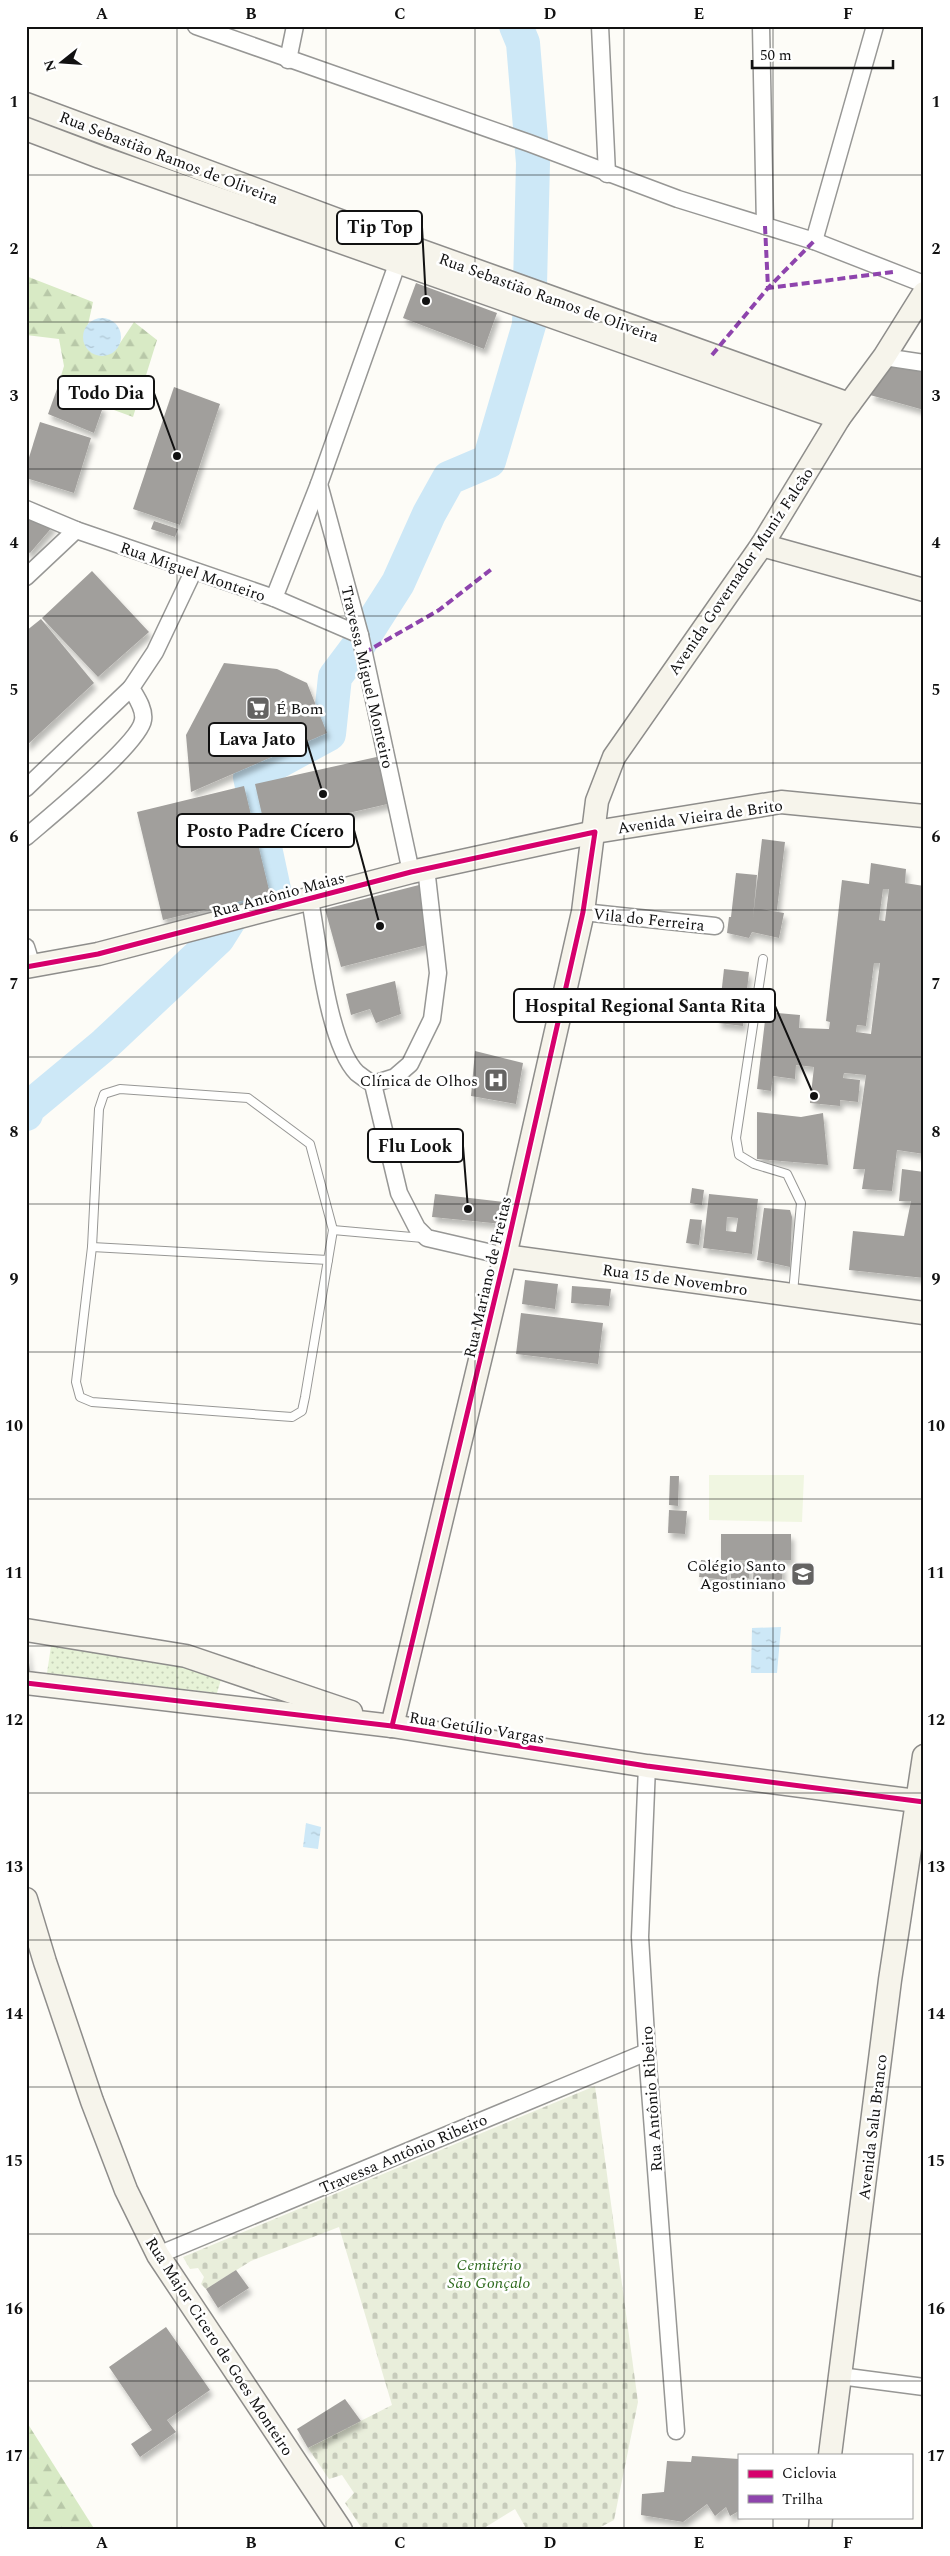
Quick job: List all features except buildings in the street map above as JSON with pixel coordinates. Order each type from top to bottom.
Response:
[{"type":"street","points":[[196,26],[288,60],[534,145],[607,174],[814,241],[924,284]]},
{"type":"street","points":[[288,60],[295,26]]},
{"type":"street","points":[[600,26],[607,174]]},
{"type":"street","points":[[761,26],[764,226]]},
{"type":"street","points":[[814,241],[875,26]]},
{"type":"street","name":"Rua Sebastião Ramos de Oliveira","points":[[26,104],[401,254]]},
{"type":"street","name":"Rua Sebastião Ramos de Oliveira","points":[[26,128],[401,254],[844,411]]},
{"type":"street","points":[[274,598],[319,484],[401,254]]},
{"type":"street","name":"Avenida Governador Muniz Falcão","points":[[595,832],[597,800],[614,758],[762,545],[844,411],[884,357],[924,293]]},
{"type":"street","points":[[884,357],[924,363]]},
{"type":"street","name":"Travessa Miguel Monteiro","points":[[319,484],[361,640],[419,870],[438,973],[432,1019],[410,1064],[395,1077],[373,1084]]},
{"type":"street","name":"Rua Miguel Monteiro","points":[[26,509],[76,530],[193,572],[274,598],[361,640]]},
{"type":"street","points":[[26,577],[76,530]]},
{"type":"street","points":[[762,545],[924,590]]},
{"type":"street","points":[[26,788],[131,688],[155,652],[193,572]]},
{"type":"street","points":[[26,837],[126,745],[143,722],[144,713],[131,688]]},
{"type":"street","name":"Avenida Vieira de Brito","points":[[595,832],[780,802],[924,816]]},
{"type":"street","name":"Rua Antônio Maias","points":[[28,960],[98,954],[419,870],[595,832]]},
{"type":"street","name":"Rua Mariano de Freitas","points":[[392,1726],[505,1256],[583,912],[595,832]]},
{"type":"street","points":[[310,900],[333,1022],[340,1044],[357,1073],[373,1084],[399,1193],[417,1228],[427,1238]]},
{"type":"street","name":"Vila do Ferreira","points":[[583,912],[715,926]]},
{"type":"street","name":"Rua 15 de Novembro","points":[[427,1238],[505,1256],[924,1313]]},
{"type":"street","name":"Rua Getúlio Vargas","points":[[26,1630],[186,1656],[392,1726]]},
{"type":"street","points":[[234,1708],[241,1674]]},
{"type":"street","name":"Rua Getúlio Vargas","points":[[26,1683],[392,1726],[647,1766],[921,1801]]},
{"type":"street","name":"Avenida Salu Branco","points":[[830,2454],[890,1980],[921,1801],[924,1756]]},
{"type":"street","name":"Rua Antônio Ribeiro","points":[[647,1766],[640,1937],[676,2431]]},
{"type":"street","name":"Rua Major Cicero de Goes Monteiro","points":[[26,1899],[44,1962],[92,2101],[126,2190],[158,2255],[341,2530]]},
{"type":"street","name":"Travessa Antônio Ribeiro","points":[[158,2255],[647,2052]]},
{"type":"street","points":[[840,2376],[924,2387]]},
{"type":"lane","points":[[763,959],[736,1138],[739,1155],[754,1164],[787,1174],[801,1203],[792,1295]]},
{"type":"lane","points":[[120,1089],[248,1098],[310,1144],[333,1230],[302,1411],[292,1418],[92,1402],[80,1397],[76,1382],[92,1247],[99,1109],[104,1094],[120,1089]]},
{"type":"lane","points":[[333,1230],[427,1238]]},
{"type":"lane","points":[[92,1247],[328,1260]]},
{"type":"green space","points":[[26,276],[93,302],[84,343],[118,346],[134,322],[157,340],[133,417],[57,389],[64,366],[59,339],[26,335]]},
{"type":"green space","points":[[709,1475],[804,1475],[802,1522],[709,1520]]},
{"type":"green space","points":[[52,1639],[223,1673],[217,1693],[47,1673]]},
{"type":"green space","name":"Cemitério São Gonçalo","points":[[595,2086],[638,2402],[614,2520],[595,2530],[527,2530],[515,2509],[481,2530],[363,2530],[345,2503],[354,2493],[342,2475],[329,2479],[308,2448],[392,2405],[339,2227],[251,2261],[206,2289],[201,2284],[204,2277],[198,2268],[190,2269],[183,2257]]},
{"type":"green space","points":[[26,2421],[95,2530],[26,2530]]},
{"type":"water","points":[[102,318],[115,324],[121,337],[115,350],[102,356],[89,350],[83,337],[89,324]]},
{"type":"water","points":[[781,1627],[777,1673],[751,1673],[752,1628]]},
{"type":"water","points":[[306,1823],[321,1827],[318,1849],[303,1847]]},
{"type":"waterway","points":[[26,1114],[28,1108],[105,1044],[218,938],[235,911],[275,894],[250,777],[329,734],[335,677],[356,649],[398,583],[429,514],[449,478],[489,461],[529,325],[533,163],[523,43],[516,26]]},
{"type":"marked path","points":[[765,226],[768,288],[893,272]]},
{"type":"marked path","points":[[712,355],[768,288],[814,241]]},
{"type":"marked path","points":[[364,653],[439,610],[493,568]]},
{"type":"cycle path","points":[[26,967],[98,954],[411,872],[595,832],[583,912],[505,1256],[392,1726]]},
{"type":"cycle path","points":[[26,1683],[392,1726],[647,1766],[924,1802]]},
{"type":"place","name":"Tip Top","points":[[426,301]]},
{"type":"place","name":"Todo Dia","points":[[177,456]]},
{"type":"place","name":"É Bom","points":[[258,708]]},
{"type":"place","name":"Lava Jato","points":[[323,794]]},
{"type":"place","name":"Posto Padre Cícero","points":[[380,926]]},
{"type":"place","name":"Clínica de Olhos","points":[[496,1080]]},
{"type":"place","name":"Hospital Regional Santa Rita","points":[[814,1096]]},
{"type":"place","name":"Flu Look","points":[[468,1209]]},
{"type":"place","name":"Colégio Santo Agostiniano","points":[[803,1574]]}]
